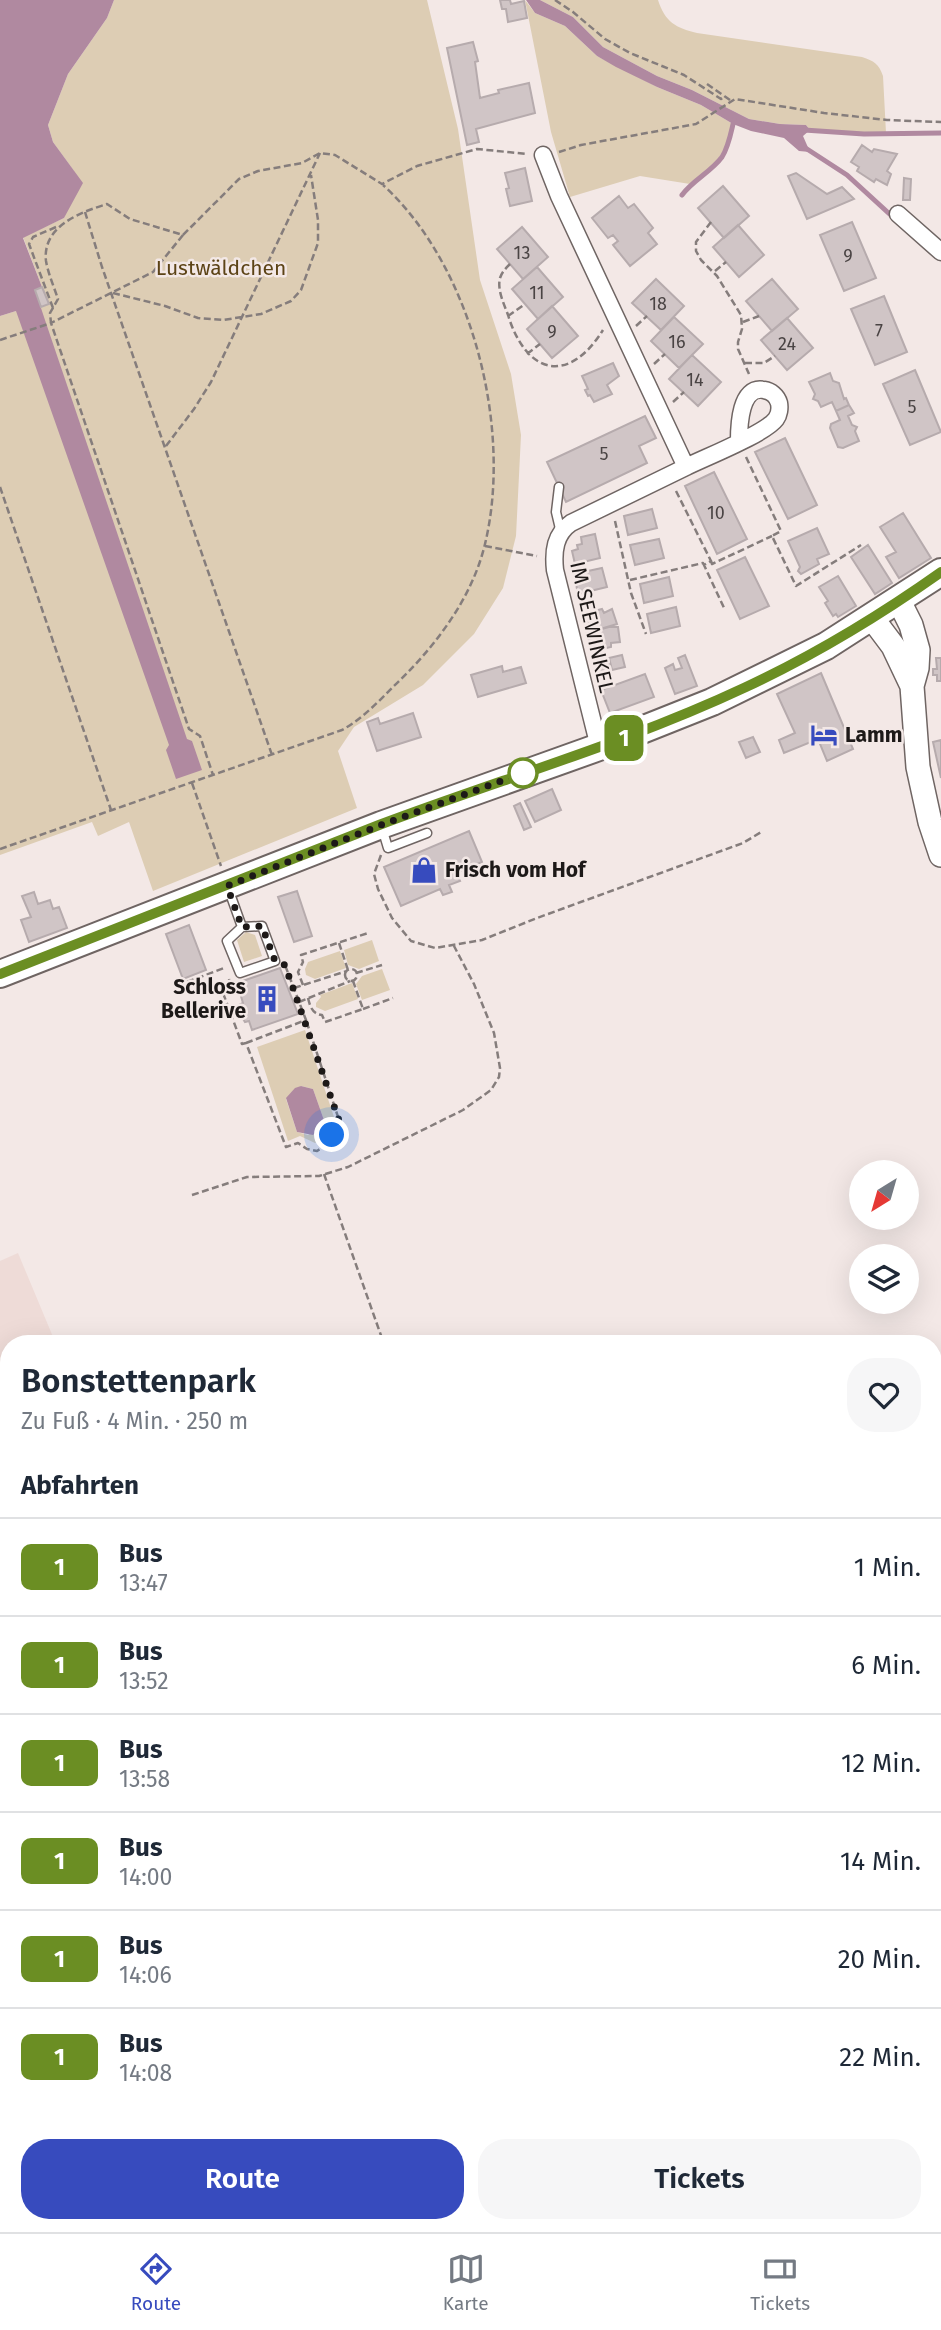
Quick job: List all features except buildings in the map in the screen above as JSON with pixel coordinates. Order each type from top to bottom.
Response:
[{"type":"main road","points":[[0,974],[227,886],[384,836],[746,687],[811,654],[899,601],[941,572]]},
{"type":"main road","points":[[899,601],[911,625],[918,649],[912,686],[918,767],[941,855]]},
{"type":"main road","points":[[872,618],[893,646],[912,686]]},
{"type":"street","points":[[543,155],[559,196],[686,467]]},
{"type":"street","points":[[898,214],[941,252]]},
{"type":"street","points":[[561,533],[571,523],[739,441],[766,427],[776,420],[779,412],[779,402],[774,394],[765,390],[750,393],[739,425],[739,441]]},
{"type":"street","name":"IM SEEWINKEL","points":[[561,533],[555,545],[554,560],[598,747]]},
{"type":"lane","points":[[559,487],[556,512],[561,533]]},
{"type":"lane","points":[[384,836],[426,833]]},
{"type":"lane","points":[[227,886],[242,927]]},
{"type":"lane","points":[[262,926],[275,961],[240,973],[228,941],[242,927],[262,926]]},
{"type":"path","points":[[555,0],[613,44],[684,75],[721,99],[725,96]]},
{"type":"path","points":[[707,84],[731,100]]},
{"type":"path","points":[[382,184],[417,166],[477,149],[543,155],[690,125],[708,118],[731,100],[739,99],[887,120],[941,122]]},
{"type":"path","points":[[166,446],[211,382],[320,153]]},
{"type":"path","points":[[0,340],[50,323],[153,272],[183,235],[239,179],[258,171],[302,163],[320,153],[335,155],[382,184],[416,221],[443,259],[474,331],[492,428],[491,510],[485,546],[471,583],[432,646],[406,675],[353,724],[272,755],[0,849]]},
{"type":"path","points":[[113,293],[165,306],[198,318],[241,319],[291,301],[301,290],[318,243],[318,220],[310,172]]},
{"type":"path","points":[[53,307],[29,244],[33,237],[85,211],[107,204],[130,219],[183,235]]},
{"type":"path","points":[[85,211],[102,267],[272,755]]},
{"type":"path","points":[[711,222],[699,236],[695,246],[697,255],[714,272],[736,305],[742,322],[737,342],[757,390]]},
{"type":"path","points":[[59,226],[48,246],[46,260],[58,299],[50,313],[50,323],[190,729],[200,736],[213,775]]},
{"type":"path","points":[[36,262],[46,260]]},
{"type":"path","points":[[714,272],[726,262]]},
{"type":"path","points":[[510,264],[500,281],[508,316],[516,340],[527,354],[540,364],[548,366],[566,363],[584,353],[616,318]]},
{"type":"path","points":[[508,316],[525,304]]},
{"type":"path","points":[[742,322],[759,316]]},
{"type":"path","points":[[527,354],[540,344]]},
{"type":"path","points":[[744,363],[764,363],[775,356]]},
{"type":"path","points":[[629,580],[702,563],[712,564],[781,531],[739,441]]},
{"type":"path","points":[[669,475],[711,562]]},
{"type":"path","points":[[0,487],[111,810]]},
{"type":"path","points":[[611,504],[629,580],[646,634]]},
{"type":"path","points":[[772,536],[796,586],[861,545]]},
{"type":"path","points":[[485,546],[554,560]]},
{"type":"path","points":[[704,565],[725,610]]},
{"type":"path","points":[[192,783],[227,886]]},
{"type":"path","points":[[384,836],[374,874],[381,896],[402,932],[415,943],[435,948],[482,940],[743,843],[763,831]]},
{"type":"path","points":[[303,985],[298,972],[303,962],[301,955],[368,933]]},
{"type":"path","points":[[339,942],[347,970],[345,977],[351,981],[363,1009]]},
{"type":"path","points":[[192,1195],[247,1177],[324,1174],[370,1157],[463,1110],[484,1096],[496,1083],[500,1068],[494,1033],[474,984],[454,946]]},
{"type":"path","points":[[246,1043],[286,1147],[298,1143],[317,1151],[326,1145],[332,1135],[343,1132],[285,965],[275,961]]},
{"type":"path","points":[[299,1002],[351,981],[356,973],[382,965]]},
{"type":"path","points":[[187,982],[224,968],[232,990],[223,993],[242,1044],[306,1020]]},
{"type":"path","points":[[294,988],[347,970],[356,973]]},
{"type":"path","points":[[308,998],[312,1009],[316,1014],[322,1015],[325,1022],[393,998]]},
{"type":"path","points":[[324,1174],[381,1335]]},
{"type":"shaded area","points":[[0,0],[114,0],[107,18],[68,74],[48,125],[53,142],[83,183],[64,218],[23,238],[42,287],[35,290],[47,326],[187,739],[192,741],[202,770],[176,779],[166,750],[169,745],[16,311],[0,316]]},
{"type":"shaded area","points":[[526,0],[540,0],[573,17],[603,47],[657,76],[692,90],[749,119],[806,125],[810,130],[803,136],[810,152],[799,151],[784,138],[733,124],[701,105],[616,67],[597,56],[565,26],[535,13]]},
{"type":"shaded area","points":[[301,1086],[313,1089],[325,1123],[313,1135],[297,1132],[286,1098],[295,1088]]},
{"type":"shaded area","points":[[18,1253],[52,1335],[0,1335],[0,1261]]},
{"type":"green space","name":"Lustwäldchen","points":[[114,0],[427,0],[458,129],[480,280],[511,374],[521,435],[516,536],[503,588],[474,634],[423,685],[354,727],[338,751],[357,808],[153,891],[129,822],[98,836],[92,822],[0,855],[0,316],[16,311],[35,290],[42,287],[23,237],[64,218],[74,171],[53,142],[48,125],[68,74],[107,18]]},
{"type":"green space","points":[[525,0],[535,13],[565,26],[597,56],[657,87],[701,105],[733,124],[723,152],[713,165],[690,184],[640,176],[570,197],[551,132]]},
{"type":"green space","points":[[540,0],[658,0],[668,19],[677,26],[697,33],[866,58],[878,66],[883,76],[886,133],[810,130],[806,125],[749,119],[692,90],[657,76],[603,47],[573,17]]},
{"type":"green space","points":[[246,932],[255,935],[262,956],[244,962],[237,940]]},
{"type":"green space","points":[[372,940],[379,961],[359,969],[348,965],[344,950]]},
{"type":"green space","points":[[340,951],[346,968],[315,979],[306,975],[308,962]]},
{"type":"green space","points":[[382,969],[390,990],[362,1000],[356,984],[362,976]]},
{"type":"green space","points":[[352,983],[358,999],[325,1011],[316,1007],[320,995]]},
{"type":"green space","points":[[305,1030],[337,1126],[325,1130],[322,1139],[315,1143],[300,1136],[288,1141],[257,1047]],"holes":[[[301,1086],[313,1089],[325,1123],[308,1135],[297,1132],[286,1099]]]},
{"type":"waterway","points":[[682,195],[722,157],[734,120]]},
{"type":"waterway","points":[[804,130],[864,134],[941,133]]},
{"type":"waterway","points":[[807,149],[847,175],[895,219]]},
{"type":"bus line","name":"1","points":[[0,974],[381,825],[688,713],[826,646],[941,572]]},
{"type":"place","name":"Lamm","points":[[824,735]]},
{"type":"place","name":"Frisch vom Hof","points":[[424,870]]},
{"type":"place","name":"Schloss Bellerive","points":[[267,999]]},
{"type":"route","points":[[332,1135],[343,1132],[285,965],[275,961],[262,926],[242,927],[227,886],[523,773]]}]
